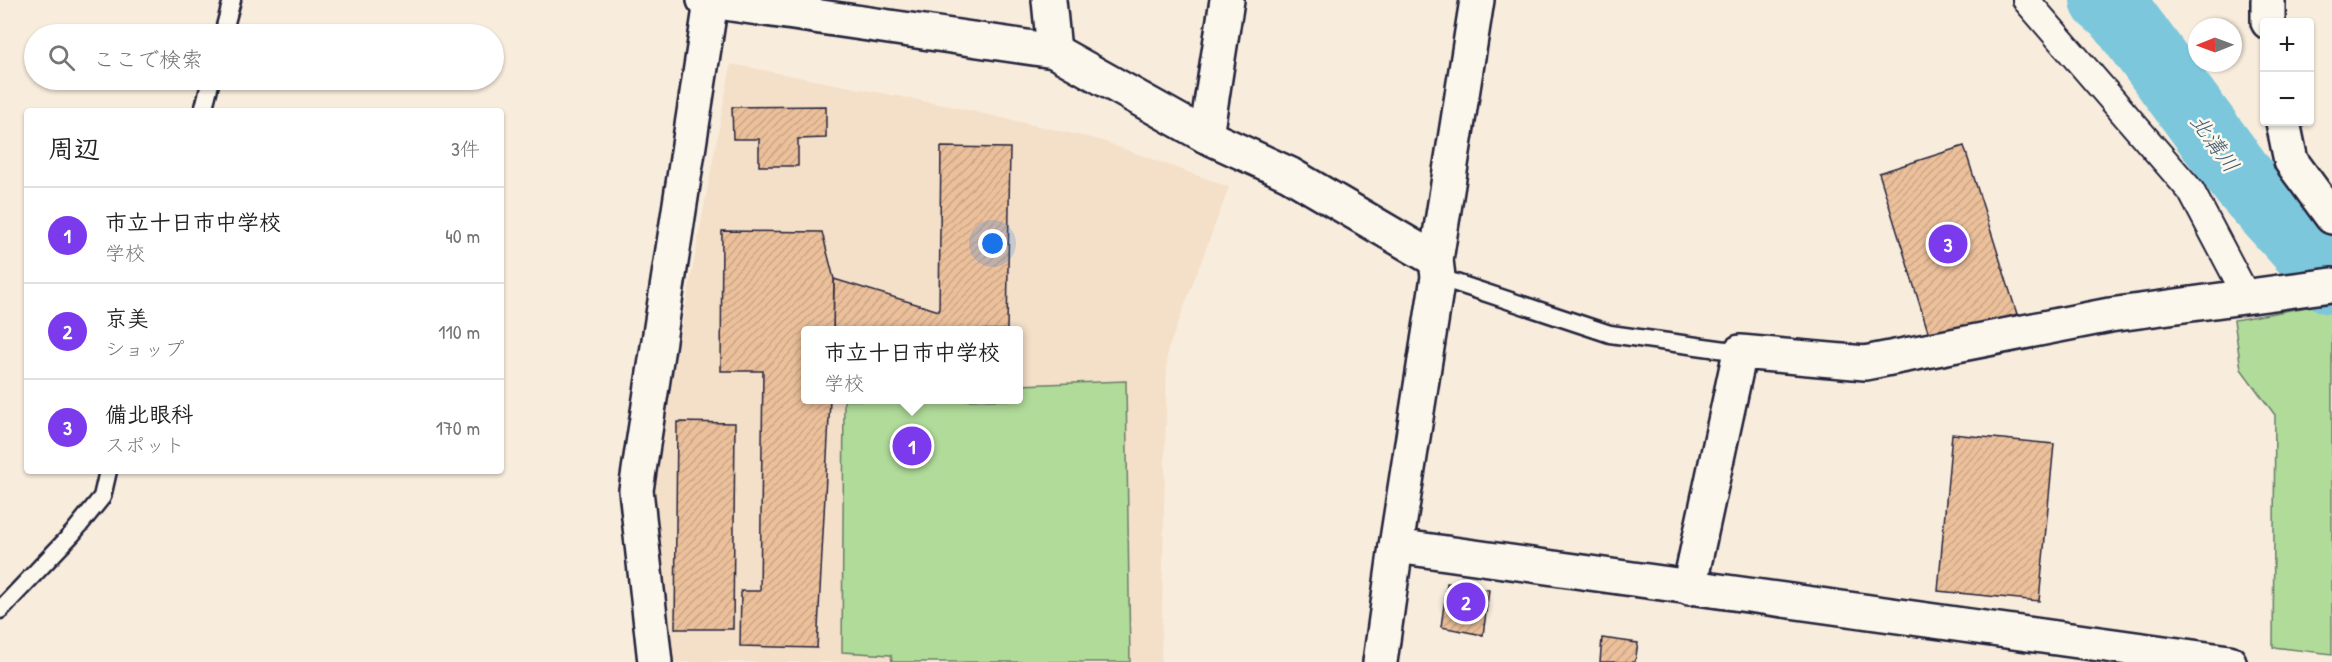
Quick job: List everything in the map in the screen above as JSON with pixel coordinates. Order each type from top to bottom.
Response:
[{"type":"street","points":[[1049,0],[1054,51]]},
{"type":"street","points":[[1206,136],[1227,0]]},
{"type":"street","points":[[1380,662],[1477,0]]},
{"type":"street","points":[[2025,0],[2190,191],[2247,297]]},
{"type":"street","points":[[2268,0],[2268,18]]},
{"type":"street","points":[[656,662],[636,490],[707,1],[1054,51],[1206,136],[1289,174],[1437,268]]},
{"type":"street","points":[[2284,126],[2291,161],[2332,217]]},
{"type":"street","points":[[1689,588],[1740,352],[1865,363],[2110,315],[2332,285]]},
{"type":"street","points":[[1396,546],[2229,662]]},
{"type":"lane","points":[[226,24],[232,0]]},
{"type":"lane","points":[[204,108],[208,90]]},
{"type":"lane","points":[[1437,268],[1610,334],[1740,352]]},
{"type":"lane","points":[[0,610],[73,533],[102,497],[107,474]]},
{"type":"shaded area","points":[[731,64],[954,107],[1099,140],[1229,187],[1167,352],[1161,662],[656,662],[642,539]]},
{"type":"green space","points":[[2324,304],[2332,314],[2332,654],[2273,647],[2275,415],[2241,369],[2234,320]]},
{"type":"green space","points":[[1126,381],[1130,662],[892,662],[891,655],[842,652],[844,404],[1023,404],[1023,385]]},
{"type":"building","points":[[826,106],[826,138],[798,139],[798,166],[759,166],[759,139],[733,139],[732,107]]},
{"type":"building","points":[[1964,146],[2017,314],[1931,341],[1879,173]]},
{"type":"building","points":[[941,147],[1010,148],[1007,326],[833,326],[834,279],[939,311]]},
{"type":"building","points":[[722,231],[822,232],[834,279],[833,326],[801,326],[801,404],[830,404],[817,648],[740,646],[741,591],[760,591],[763,371],[721,371]]},
{"type":"building","points":[[677,422],[735,423],[733,629],[675,629]]},
{"type":"building","points":[[1952,434],[2054,444],[2039,601],[1938,591]]},
{"type":"building","points":[[1447,583],[1489,590],[1483,635],[1441,627]]},
{"type":"building","points":[[1602,638],[1638,643],[1635,662],[1600,662]]},
{"type":"waterway","name":"北溝川","points":[[2104,0],[2121,15],[2245,183],[2332,280]]},
{"type":"place","name":"備北眼科","points":[[1948,244]]},
{"type":"place","name":"市立十日市中学校","points":[[912,446]]},
{"type":"place","name":"京美","points":[[1466,602]]}]
